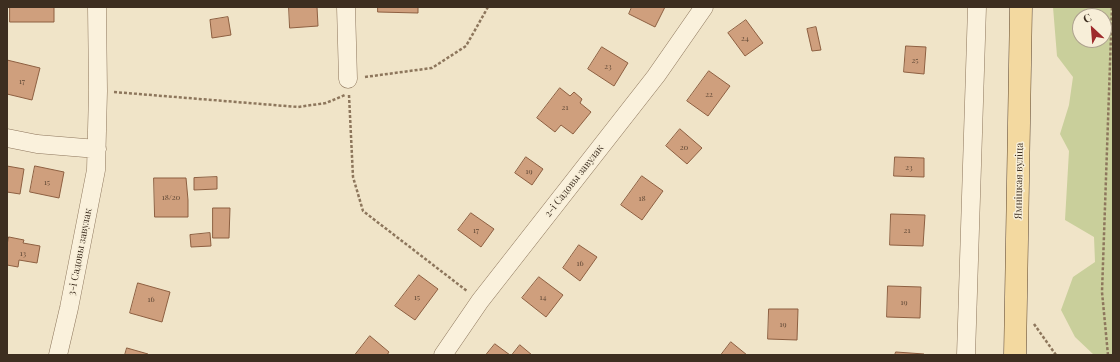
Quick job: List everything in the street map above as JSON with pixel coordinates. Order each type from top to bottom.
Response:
[{"type":"main road","name":"Ямніцкая вуліца","points":[[1016,355],[1021,7]]},
{"type":"street","name":"3-і Садовы завулак","points":[[58,355],[69,308],[96,170],[98,91],[97,7]]},
{"type":"street","points":[[346,7],[348,79]]},
{"type":"street","name":"2-і Садовы завулак","points":[[443,355],[480,301],[656,76],[704,7]]},
{"type":"street","points":[[966,355],[977,7]]},
{"type":"street","points":[[7,138],[36,144],[97,149]]},
{"type":"path","points":[[348,79],[432,68],[466,46],[488,7]]},
{"type":"path","points":[[1108,355],[1102,292],[1112,7]]},
{"type":"path","points":[[98,91],[298,107],[326,103],[349,92],[353,177],[363,211],[480,301]]},
{"type":"path","points":[[1017,299],[1056,355]]},
{"type":"green space","points":[[1053,7],[1113,7],[1113,355],[1094,355],[1075,337],[1061,310],[1073,277],[1095,262],[1094,237],[1065,220],[1069,151],[1060,134],[1069,105],[1073,77],[1057,56]]},
{"type":"building","points":[[10,7],[54,7],[54,22],[10,22]]},
{"type":"building","points":[[289,7],[317,7],[318,26],[290,28]]},
{"type":"building","points":[[378,7],[418,7],[418,13],[378,12]]},
{"type":"building","points":[[632,7],[665,7],[655,27],[629,14]]},
{"type":"building","points":[[228,17],[231,35],[212,38],[210,20]]},
{"type":"building","points":[[746,20],[763,43],[745,56],[728,33]]},
{"type":"building","points":[[816,27],[821,50],[812,51],[807,29]]},
{"type":"building","points":[[906,46],[926,47],[924,74],[904,72]]},
{"type":"building","points":[[602,47],[628,63],[614,86],[588,69]]},
{"type":"building","points":[[7,60],[40,68],[32,100],[7,94]]},
{"type":"building","points":[[709,71],[730,86],[708,116],[687,101]]},
{"type":"building","points":[[560,88],[570,96],[574,92],[582,99],[580,103],[591,112],[573,134],[561,125],[555,132],[537,118]]},
{"type":"building","points":[[680,129],[702,148],[687,164],[666,146]]},
{"type":"building","points":[[526,157],[543,169],[532,185],[515,173]]},
{"type":"building","points":[[895,157],[924,158],[924,177],[894,176]]},
{"type":"building","points":[[7,166],[24,169],[20,194],[7,192]]},
{"type":"building","points":[[35,166],[64,172],[59,198],[30,192]]},
{"type":"building","points":[[642,176],[663,191],[642,220],[621,205]]},
{"type":"building","points":[[217,177],[217,189],[194,190],[194,178]]},
{"type":"building","points":[[154,178],[186,178],[188,217],[155,217]]},
{"type":"building","points":[[213,208],[230,208],[229,238],[213,238]]},
{"type":"building","points":[[471,213],[494,229],[481,247],[458,230]]},
{"type":"building","points":[[891,214],[925,215],[923,246],[890,245]]},
{"type":"building","points":[[210,233],[211,246],[191,247],[190,235]]},
{"type":"building","points":[[9,237],[24,240],[23,243],[40,246],[37,263],[19,260],[18,267],[7,265],[7,245]]},
{"type":"building","points":[[579,245],[597,257],[580,281],[563,268]]},
{"type":"building","points":[[419,275],[438,289],[415,320],[395,306]]},
{"type":"building","points":[[539,277],[563,295],[546,317],[522,298]]},
{"type":"building","points":[[138,283],[170,292],[162,322],[130,313]]},
{"type":"building","points":[[888,286],[921,287],[920,318],[887,317]]},
{"type":"building","points":[[769,309],[798,309],[797,340],[768,339]]},
{"type":"building","points":[[370,336],[389,352],[387,355],[355,355]]},
{"type":"building","points":[[731,342],[747,355],[721,355]]},
{"type":"building","points":[[495,344],[510,355],[486,355]]},
{"type":"building","points":[[520,345],[532,355],[512,355]]},
{"type":"building","points":[[127,348],[148,354],[148,355],[125,355]]},
{"type":"building","points":[[896,352],[924,354],[924,355],[895,355]]}]
